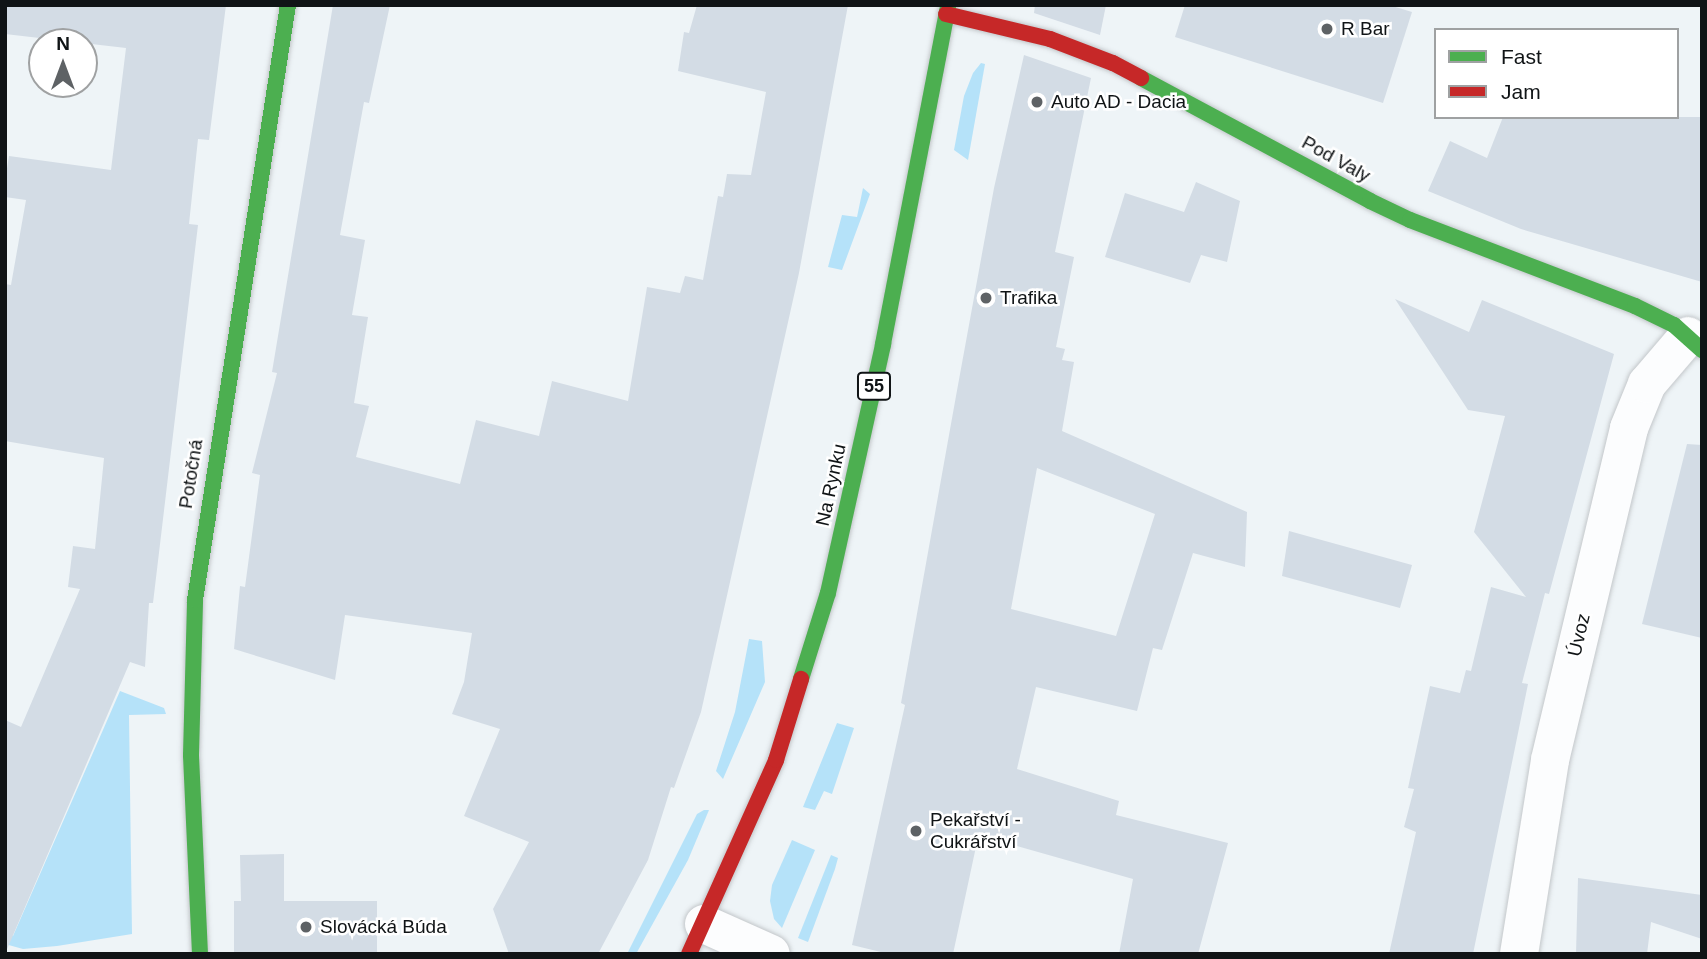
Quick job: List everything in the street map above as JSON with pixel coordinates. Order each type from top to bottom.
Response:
[{"type":"street","name":"Potočná","points":[[200,954],[191,767],[194,600],[261,157],[288,5]]},
{"type":"street","name":"Pod Valy","points":[[947,10],[1051,39],[1113,63],[1370,201],[1410,220],[1635,306],[1695,343]]},
{"type":"street","name":"Na Rynku","points":[[696,939],[776,760],[828,593],[883,344],[947,10]]},
{"type":"street","name":"Úvoz","points":[[1519,954],[1550,760],[1631,420],[1654,374],[1695,343]]},
{"type":"street","points":[[696,939],[771,954]]},
{"type":"shaded area","points":[[981,63],[985,64],[968,160],[954,150],[964,96],[973,73]]},
{"type":"shaded area","points":[[863,188],[870,194],[842,270],[828,267],[842,215],[857,217]]},
{"type":"shaded area","points":[[749,639],[762,641],[765,682],[723,779],[716,771],[735,712]]},
{"type":"shaded area","points":[[120,691],[164,708],[166,714],[129,715],[132,934],[23,949],[5,944],[5,933],[13,936]]},
{"type":"shaded area","points":[[837,723],[854,728],[832,794],[824,791],[815,810],[803,807]]},
{"type":"shaded area","points":[[709,810],[688,860],[636,954],[627,954],[697,814]]},
{"type":"shaded area","points":[[792,840],[815,850],[782,928],[774,919],[770,901],[772,885]]},
{"type":"shaded area","points":[[831,855],[838,858],[808,942],[798,938]]},
{"type":"building","points":[[5,5],[226,5],[209,140],[198,139],[189,224],[198,225],[153,603],[149,603],[145,667],[130,662],[5,954],[5,720],[21,727],[80,589],[68,587],[73,546],[95,549],[104,458],[5,441],[5,284],[11,285],[26,200],[5,197],[5,181],[9,156],[111,170],[126,48],[98,45],[98,28],[28,28],[28,37],[5,34]]},
{"type":"building","points":[[333,5],[390,5],[369,103],[364,102],[340,235],[365,240],[352,315],[368,317],[354,403],[369,406],[356,457],[460,484],[476,420],[539,436],[552,381],[628,401],[647,287],[680,293],[685,276],[703,280],[718,196],[723,197],[727,174],[751,175],[766,92],[678,71],[684,32],[689,33],[697,5],[848,5],[799,273],[701,712],[674,788],[671,787],[648,860],[598,954],[509,954],[493,909],[529,842],[464,816],[500,729],[452,714],[464,682],[472,633],[345,615],[335,680],[234,649],[240,586],[245,587],[260,475],[252,473],[277,373],[272,372]]},
{"type":"building","points":[[1035,5],[1106,5],[1100,35],[1034,13]]},
{"type":"building","points":[[1185,5],[1389,5],[1412,12],[1383,103],[1175,37]]},
{"type":"building","points":[[1024,55],[1091,78],[1055,252],[1074,257],[1056,347],[1065,349],[1062,360],[1074,362],[1062,431],[1247,512],[1245,567],[1193,553],[1162,650],[1153,648],[1137,711],[1036,687],[1017,769],[1119,801],[1116,815],[1228,843],[1198,954],[1119,954],[1133,879],[982,836],[980,843],[977,842],[953,954],[889,954],[852,945],[905,705],[901,703],[994,188]],"holes":[[[1037,468],[1155,514],[1116,636],[1011,609]]]},
{"type":"building","points":[[1702,117],[1702,282],[1521,229],[1428,191],[1450,141],[1487,158],[1502,119]]},
{"type":"building","points":[[1196,182],[1240,201],[1227,262],[1201,255],[1190,283],[1105,257],[1125,193],[1184,212]]},
{"type":"building","points":[[1395,299],[1469,332],[1482,300],[1614,354],[1522,683],[1528,684],[1473,954],[1389,954],[1416,832],[1404,827],[1414,789],[1408,788],[1430,686],[1460,693],[1466,670],[1471,671],[1491,587],[1526,597],[1474,532],[1505,416],[1468,410]]},
{"type":"building","points":[[1687,444],[1702,445],[1702,638],[1642,624]]},
{"type":"building","points":[[1289,531],[1412,565],[1400,608],[1282,576]]},
{"type":"building","name":"Slovácká Búda","points":[[284,854],[284,901],[377,901],[377,954],[234,954],[234,901],[241,901],[240,855]]},
{"type":"building","points":[[1578,878],[1702,895],[1702,939],[1651,922],[1647,954],[1576,954]]},
{"type":"traffic: fast","points":[[200,954],[191,755],[195,600],[288,5]]},
{"type":"traffic: fast","points":[[801,679],[828,593],[883,344],[948,5]]},
{"type":"traffic: fast","points":[[1141,78],[1370,201],[1410,220],[1635,306],[1674,325],[1702,350]]},
{"type":"traffic: jam","points":[[946,14],[1050,39],[1113,63],[1141,78]]},
{"type":"traffic: jam","points":[[689,954],[776,760],[801,679]]},
{"type":"place","name":"R Bar","points":[[1327,29]]},
{"type":"place","name":"Auto AD - Dacia","points":[[1037,102]]},
{"type":"place","name":"Trafika","points":[[986,298]]},
{"type":"place","name":"Pekařství - Cukrářství","points":[[916,831]]},
{"type":"place","name":"Slovácká Búda","points":[[306,927]]}]
